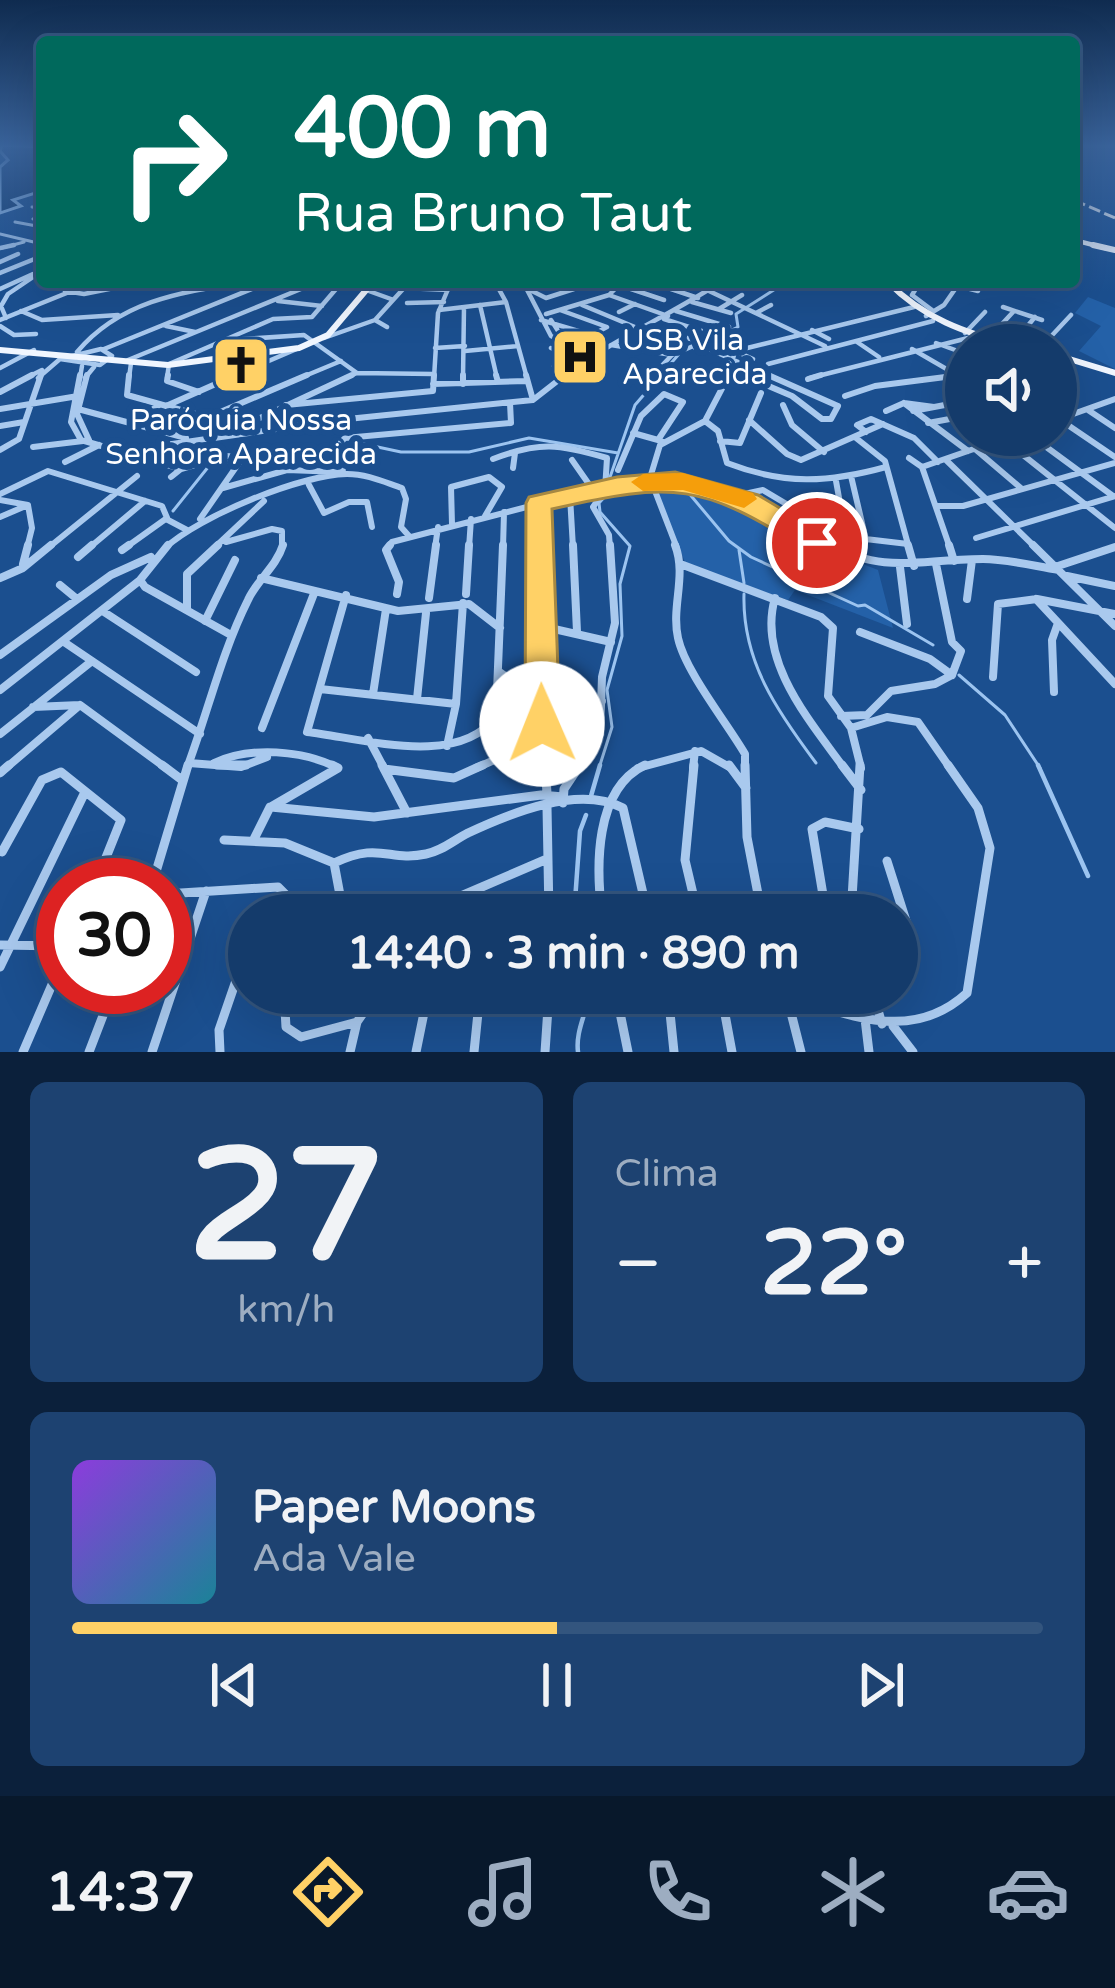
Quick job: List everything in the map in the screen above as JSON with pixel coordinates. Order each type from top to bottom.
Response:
[{"type":"main road","points":[[1080,240],[1115,249]]},
{"type":"main road","points":[[1080,240],[1115,249]]},
{"type":"main road","points":[[892,288],[912,307],[946,324]]},
{"type":"main road","points":[[893,288],[912,307]]},
{"type":"main road","points":[[0,350],[168,365],[295,350],[320,340],[366,290]]},
{"type":"main road","points":[[1077,365],[1115,374]]},
{"type":"main road","points":[[1077,365],[1115,374]]},
{"type":"street","points":[[32,207],[36,208]]},
{"type":"street","points":[[33,218],[36,215]]},
{"type":"street","points":[[15,222],[36,227]]},
{"type":"street","points":[[0,234],[36,243]]},
{"type":"street","points":[[0,248],[27,241]]},
{"type":"street","points":[[2,260],[18,254]]},
{"type":"street","points":[[8,285],[0,276],[36,259]]},
{"type":"street","points":[[8,295],[0,291],[36,274]]},
{"type":"street","points":[[36,275],[8,295],[2,321],[14,335],[37,334]]},
{"type":"street","points":[[67,293],[68,288]]},
{"type":"street","points":[[2,321],[79,288]]},
{"type":"street","points":[[67,293],[114,288]]},
{"type":"street","points":[[171,294],[177,288]]},
{"type":"street","points":[[77,352],[99,328],[123,314],[171,294],[210,288]]},
{"type":"street","points":[[0,392],[62,357],[104,349],[255,288]]},
{"type":"street","points":[[302,288],[127,363],[125,392],[235,425],[247,424],[357,374],[433,374]]},
{"type":"street","points":[[296,303],[310,288]]},
{"type":"street","points":[[185,360],[216,342],[278,318],[309,318],[337,288]]},
{"type":"street","points":[[320,340],[375,320],[404,288]]},
{"type":"street","points":[[433,387],[439,310],[448,290],[438,288]]},
{"type":"street","points":[[498,288],[533,400]]},
{"type":"street","points":[[526,288],[557,342],[592,354]]},
{"type":"street","points":[[529,288],[544,298],[571,288]]},
{"type":"street","points":[[547,320],[560,310],[609,295],[617,288]]},
{"type":"street","points":[[632,288],[664,300]]},
{"type":"street","points":[[669,288],[731,313]]},
{"type":"street","points":[[912,295],[916,288]]},
{"type":"street","points":[[768,364],[828,343],[886,333],[930,316],[954,288]]},
{"type":"street","points":[[969,288],[978,291]]},
{"type":"street","points":[[124,451],[190,439],[533,400],[592,354],[711,289],[799,334],[828,343]]},
{"type":"street","points":[[366,290],[391,298]]},
{"type":"street","points":[[650,309],[679,291]]},
{"type":"street","points":[[897,292],[912,295],[930,316]]},
{"type":"street","points":[[609,295],[717,335],[704,345],[672,355],[611,344]]},
{"type":"street","points":[[719,309],[742,295]]},
{"type":"street","points":[[273,300],[322,306]]},
{"type":"street","points":[[406,303],[444,302]]},
{"type":"street","points":[[439,310],[506,302]]},
{"type":"street","points":[[579,304],[704,345],[837,404],[831,419],[822,419],[793,396],[730,370]]},
{"type":"street","points":[[619,312],[635,304]]},
{"type":"street","points":[[480,305],[498,382]]},
{"type":"street","points":[[750,310],[771,305]]},
{"type":"street","points":[[463,384],[464,307]]},
{"type":"street","points":[[633,433],[661,441],[705,421],[735,352],[912,307]]},
{"type":"street","points":[[1003,308],[1039,319],[1034,324]]},
{"type":"street","points":[[547,320],[592,334],[607,326],[560,310]]},
{"type":"street","points":[[21,311],[42,320],[123,314]]},
{"type":"street","points":[[676,311],[729,327]]},
{"type":"street","points":[[1002,324],[1014,311]]},
{"type":"street","points":[[976,324],[985,312]]},
{"type":"street","points":[[1063,324],[1071,315]]},
{"type":"street","points":[[85,317],[99,328]]},
{"type":"street","points":[[375,320],[387,326]]},
{"type":"street","points":[[163,326],[196,332]]},
{"type":"street","points":[[875,326],[886,333]]},
{"type":"street","points":[[812,331],[828,343]]},
{"type":"street","points":[[216,342],[290,333],[320,340],[357,374]]},
{"type":"street","points":[[855,340],[879,357]]},
{"type":"street","points":[[645,350],[662,341]]},
{"type":"street","points":[[808,380],[945,341]]},
{"type":"street","points":[[936,343],[945,346]]},
{"type":"street","points":[[435,348],[518,346]]},
{"type":"street","points":[[62,357],[95,366],[110,361],[111,353],[104,349]]},
{"type":"street","points":[[551,349],[583,363]]},
{"type":"street","points":[[912,349],[945,367]]},
{"type":"street","points":[[0,368],[34,350]]},
{"type":"street","points":[[134,423],[162,405],[295,350]]},
{"type":"street","points":[[735,352],[753,359]]},
{"type":"street","points":[[644,385],[672,355]]},
{"type":"street","points":[[222,358],[219,372],[230,379]]},
{"type":"street","points":[[209,417],[341,361]]},
{"type":"street","points":[[168,365],[167,381],[200,392]]},
{"type":"street","points":[[82,366],[71,427],[92,443]]},
{"type":"street","points":[[83,376],[95,366]]},
{"type":"street","points":[[554,366],[571,373]]},
{"type":"street","points":[[3,447],[19,439],[37,379],[46,369]]},
{"type":"street","points":[[845,396],[876,383],[945,378]]},
{"type":"street","points":[[286,405],[527,381]]},
{"type":"street","points":[[720,441],[740,443],[761,393]]},
{"type":"street","points":[[618,470],[633,433],[656,398],[664,394],[682,402],[655,452],[650,481],[683,566],[675,613],[679,644],[741,742],[748,791],[747,836],[759,894]]},
{"type":"street","points":[[0,409],[78,396]]},
{"type":"street","points":[[78,396],[77,428],[92,443]]},
{"type":"street","points":[[1077,412],[1114,400]]},
{"type":"street","points":[[342,473],[342,443],[511,422],[510,403]]},
{"type":"street","points":[[886,411],[904,403],[934,407]]},
{"type":"street","points":[[904,403],[945,433]]},
{"type":"street","points":[[783,405],[792,425],[824,452]]},
{"type":"street","points":[[914,411],[945,405]]},
{"type":"street","points":[[440,409],[445,428]]},
{"type":"street","points":[[1087,409],[1115,428]]},
{"type":"street","points":[[77,412],[190,439]]},
{"type":"street","points":[[749,420],[793,457],[808,460],[866,432],[857,424],[869,418],[914,439],[988,500],[1115,626]]},
{"type":"street","points":[[928,423],[945,420]]},
{"type":"street","points":[[705,421],[718,431],[724,460],[732,466],[799,484],[886,466]]},
{"type":"street","points":[[0,426],[24,422]]},
{"type":"street","points":[[247,424],[257,431]]},
{"type":"street","points":[[222,436],[235,425]]},
{"type":"street","points":[[1077,432],[1115,460]]},
{"type":"street","points":[[854,437],[880,455],[886,466],[914,566]]},
{"type":"street","points":[[65,462],[92,443]]},
{"type":"street","points":[[33,447],[92,443],[181,469]]},
{"type":"street","points":[[493,459],[532,443],[603,455],[605,488],[593,507],[609,536],[615,622],[598,740],[563,800]]},
{"type":"street","points":[[512,468],[515,453]]},
{"type":"street","points":[[0,655],[118,571],[154,556],[197,522],[241,460],[225,456],[181,469],[171,477]]},
{"type":"street","points":[[922,467],[956,456]]},
{"type":"street","points":[[980,456],[1022,489]]},
{"type":"street","points":[[1024,456],[1115,528]]},
{"type":"street","points":[[1059,456],[1114,496]]},
{"type":"street","points":[[909,458],[922,467],[954,562]]},
{"type":"street","points":[[572,460],[593,490]]},
{"type":"street","points":[[936,506],[960,507],[988,500],[1115,460]]},
{"type":"street","points":[[220,489],[286,470],[368,476],[402,488],[406,503],[401,526],[409,536]]},
{"type":"street","points":[[0,496],[49,471],[166,508],[167,518]]},
{"type":"street","points":[[197,522],[342,473]]},
{"type":"street","points":[[0,578],[23,568],[136,476]]},
{"type":"street","points":[[851,476],[866,540]]},
{"type":"street","points":[[452,524],[451,487],[479,477],[493,478],[502,487],[485,516]]},
{"type":"street","points":[[836,480],[846,537]]},
{"type":"street","points":[[397,594],[399,582],[386,548],[392,542],[593,490],[650,481],[683,482],[735,496],[831,550],[900,567],[996,559],[1115,586]]},
{"type":"street","points":[[308,485],[323,513],[349,502],[367,502],[372,526]]},
{"type":"street","points":[[735,496],[764,490],[846,537],[908,544]]},
{"type":"street","points":[[0,496],[28,505],[32,528],[23,568]]},
{"type":"street","points":[[570,496],[577,632]]},
{"type":"street","points":[[976,538],[1114,496]]},
{"type":"street","points":[[187,610],[187,574],[226,542],[266,498]]},
{"type":"street","points":[[78,557],[145,501]]},
{"type":"street","points":[[539,503],[546,894]]},
{"type":"street","points":[[0,517],[28,505]]},
{"type":"street","points":[[346,595],[307,732],[447,746],[469,741],[494,724],[504,512]]},
{"type":"street","points":[[167,518],[187,530]]},
{"type":"street","points":[[122,550],[167,518]]},
{"type":"street","points":[[447,746],[456,704],[471,519]]},
{"type":"street","points":[[429,598],[438,527]]},
{"type":"street","points":[[160,858],[231,635],[261,578],[283,551],[283,533],[272,529],[226,542]]},
{"type":"street","points":[[1059,570],[1115,547]]},
{"type":"street","points":[[0,690],[142,584],[154,556]]},
{"type":"street","points":[[205,621],[235,560]]},
{"type":"street","points":[[967,599],[972,560]]},
{"type":"street","points":[[850,728],[891,691],[935,684],[952,675],[962,651],[952,642],[937,564]]},
{"type":"street","points":[[683,566],[775,598],[832,626],[828,696],[850,728],[860,760],[862,791],[852,894]]},
{"type":"street","points":[[900,567],[907,624]]},
{"type":"street","points":[[261,578],[346,595],[386,609],[427,611],[464,598]]},
{"type":"street","points":[[142,584],[231,635]]},
{"type":"street","points":[[60,585],[77,599]]},
{"type":"street","points":[[262,728],[315,591]]},
{"type":"street","points":[[176,603],[185,595]]},
{"type":"street","points":[[993,676],[998,604],[1009,597],[1115,614]]},
{"type":"street","points":[[464,598],[500,628]]},
{"type":"street","points":[[775,598],[769,622],[772,644],[830,750],[862,791]]},
{"type":"street","points":[[1036,599],[1115,684]]},
{"type":"street","points":[[373,694],[386,609]]},
{"type":"street","points":[[417,699],[427,611]]},
{"type":"street","points":[[104,612],[196,672]]},
{"type":"street","points":[[1054,692],[1052,640],[1058,623]]},
{"type":"street","points":[[541,626],[611,642]]},
{"type":"street","points":[[860,632],[930,659],[952,675]]},
{"type":"street","points":[[64,642],[201,734]]},
{"type":"street","points":[[0,734],[92,661]]},
{"type":"street","points":[[498,671],[541,701],[602,701]]},
{"type":"street","points":[[320,688],[456,704]]},
{"type":"street","points":[[33,707],[80,705],[182,780]]},
{"type":"street","points":[[0,772],[80,705]]},
{"type":"street","points":[[842,716],[864,720],[902,717],[924,726],[981,812],[990,848],[966,997],[887,1025],[849,1014]]},
{"type":"street","points":[[368,738],[407,813]]},
{"type":"street","points":[[384,769],[461,777],[544,739],[598,740]]},
{"type":"street","points":[[601,894],[600,838],[624,778],[636,768],[694,751],[727,762],[748,791]]},
{"type":"street","points":[[693,894],[685,860],[694,751]]},
{"type":"street","points":[[189,764],[214,763],[238,752],[328,762],[338,768],[271,807],[253,841]]},
{"type":"street","points":[[1,852],[46,776],[62,772],[121,820],[106,858]]},
{"type":"street","points":[[0,967],[5,946],[86,791]]},
{"type":"street","points":[[224,840],[293,845],[334,863],[375,846],[432,854],[547,800]]},
{"type":"street","points":[[271,807],[362,816],[547,800],[614,800]]},
{"type":"street","points":[[614,800],[626,816],[643,894]]},
{"type":"street","points":[[823,894],[812,829],[825,822],[859,829]]},
{"type":"street","points":[[466,894],[547,859]]},
{"type":"street","points":[[887,861],[898,894]]},
{"type":"street","points":[[334,863],[337,894]]},
{"type":"street","points":[[192,892],[278,886],[285,894]]},
{"type":"street","points":[[192,934],[206,891]]},
{"type":"street","points":[[5,946],[36,946]]},
{"type":"street","points":[[220,1052],[219,1030],[228,1007]]},
{"type":"street","points":[[22,1052],[39,1014]]},
{"type":"street","points":[[89,1052],[104,1014]]},
{"type":"street","points":[[152,1052],[165,1014]]},
{"type":"street","points":[[284,1014],[296,1036],[317,1035],[357,1022]]},
{"type":"street","points":[[350,1052],[363,1014]]},
{"type":"street","points":[[416,1052],[424,1014]]},
{"type":"street","points":[[475,1052],[478,1014]]},
{"type":"street","points":[[544,1052],[547,1014]]},
{"type":"street","points":[[620,1014],[628,1052]]},
{"type":"street","points":[[670,1014],[674,1052]]},
{"type":"street","points":[[725,1014],[732,1052]]},
{"type":"street","points":[[791,1014],[800,1052]]},
{"type":"street","points":[[882,1014],[913,1052]]},
{"type":"street","points":[[865,1019],[869,1052]]},
{"type":"shaded area","points":[[0,194],[32,194],[13,200],[21,206],[0,213]]},
{"type":"shaded area","points":[[1088,297],[1115,308],[1115,369],[1079,351],[1101,326],[1075,313]]},
{"type":"shaded area","points":[[677,484],[746,503],[817,546],[878,570],[893,628],[795,590],[788,600],[692,567],[685,562],[654,485]]},
{"type":"waterway","points":[[694,348],[738,327],[736,314],[777,288]]},
{"type":"waterway","points":[[609,480],[635,405],[679,354]]},
{"type":"waterway","points":[[245,460],[303,457],[359,443],[401,452],[469,452],[529,438],[618,453]]},
{"type":"waterway","points":[[173,511],[209,466],[236,460]]},
{"type":"waterway","points":[[682,485],[729,541],[751,557],[858,606],[865,605],[933,645]]},
{"type":"waterway","points":[[599,768],[612,727],[607,690],[622,636],[620,584],[630,546],[600,512],[599,503],[610,491]]},
{"type":"waterway","points":[[739,550],[744,583]]},
{"type":"waterway","points":[[744,594],[756,663],[776,704],[816,763]]},
{"type":"waterway","points":[[959,675],[1005,715],[1040,768]]},
{"type":"waterway","points":[[591,796],[600,765]]},
{"type":"waterway","points":[[1038,765],[1088,876]]},
{"type":"waterway","points":[[576,894],[580,831],[586,815]]},
{"type":"waterway","points":[[578,1052],[584,1014]]},
{"type":"railway","points":[[1080,203],[1115,218]]},
{"type":"slow traffic","points":[[643,482],[683,482],[744,499]]},
{"type":"place","name":"USB Vila Aparecida","points":[[580,357]]},
{"type":"place","name":"Paróquia Nossa Senhora Aparecida","points":[[241,365]]},
{"type":"route","points":[[542,724],[539,503],[617,485],[675,481],[749,501],[817,543]]}]
